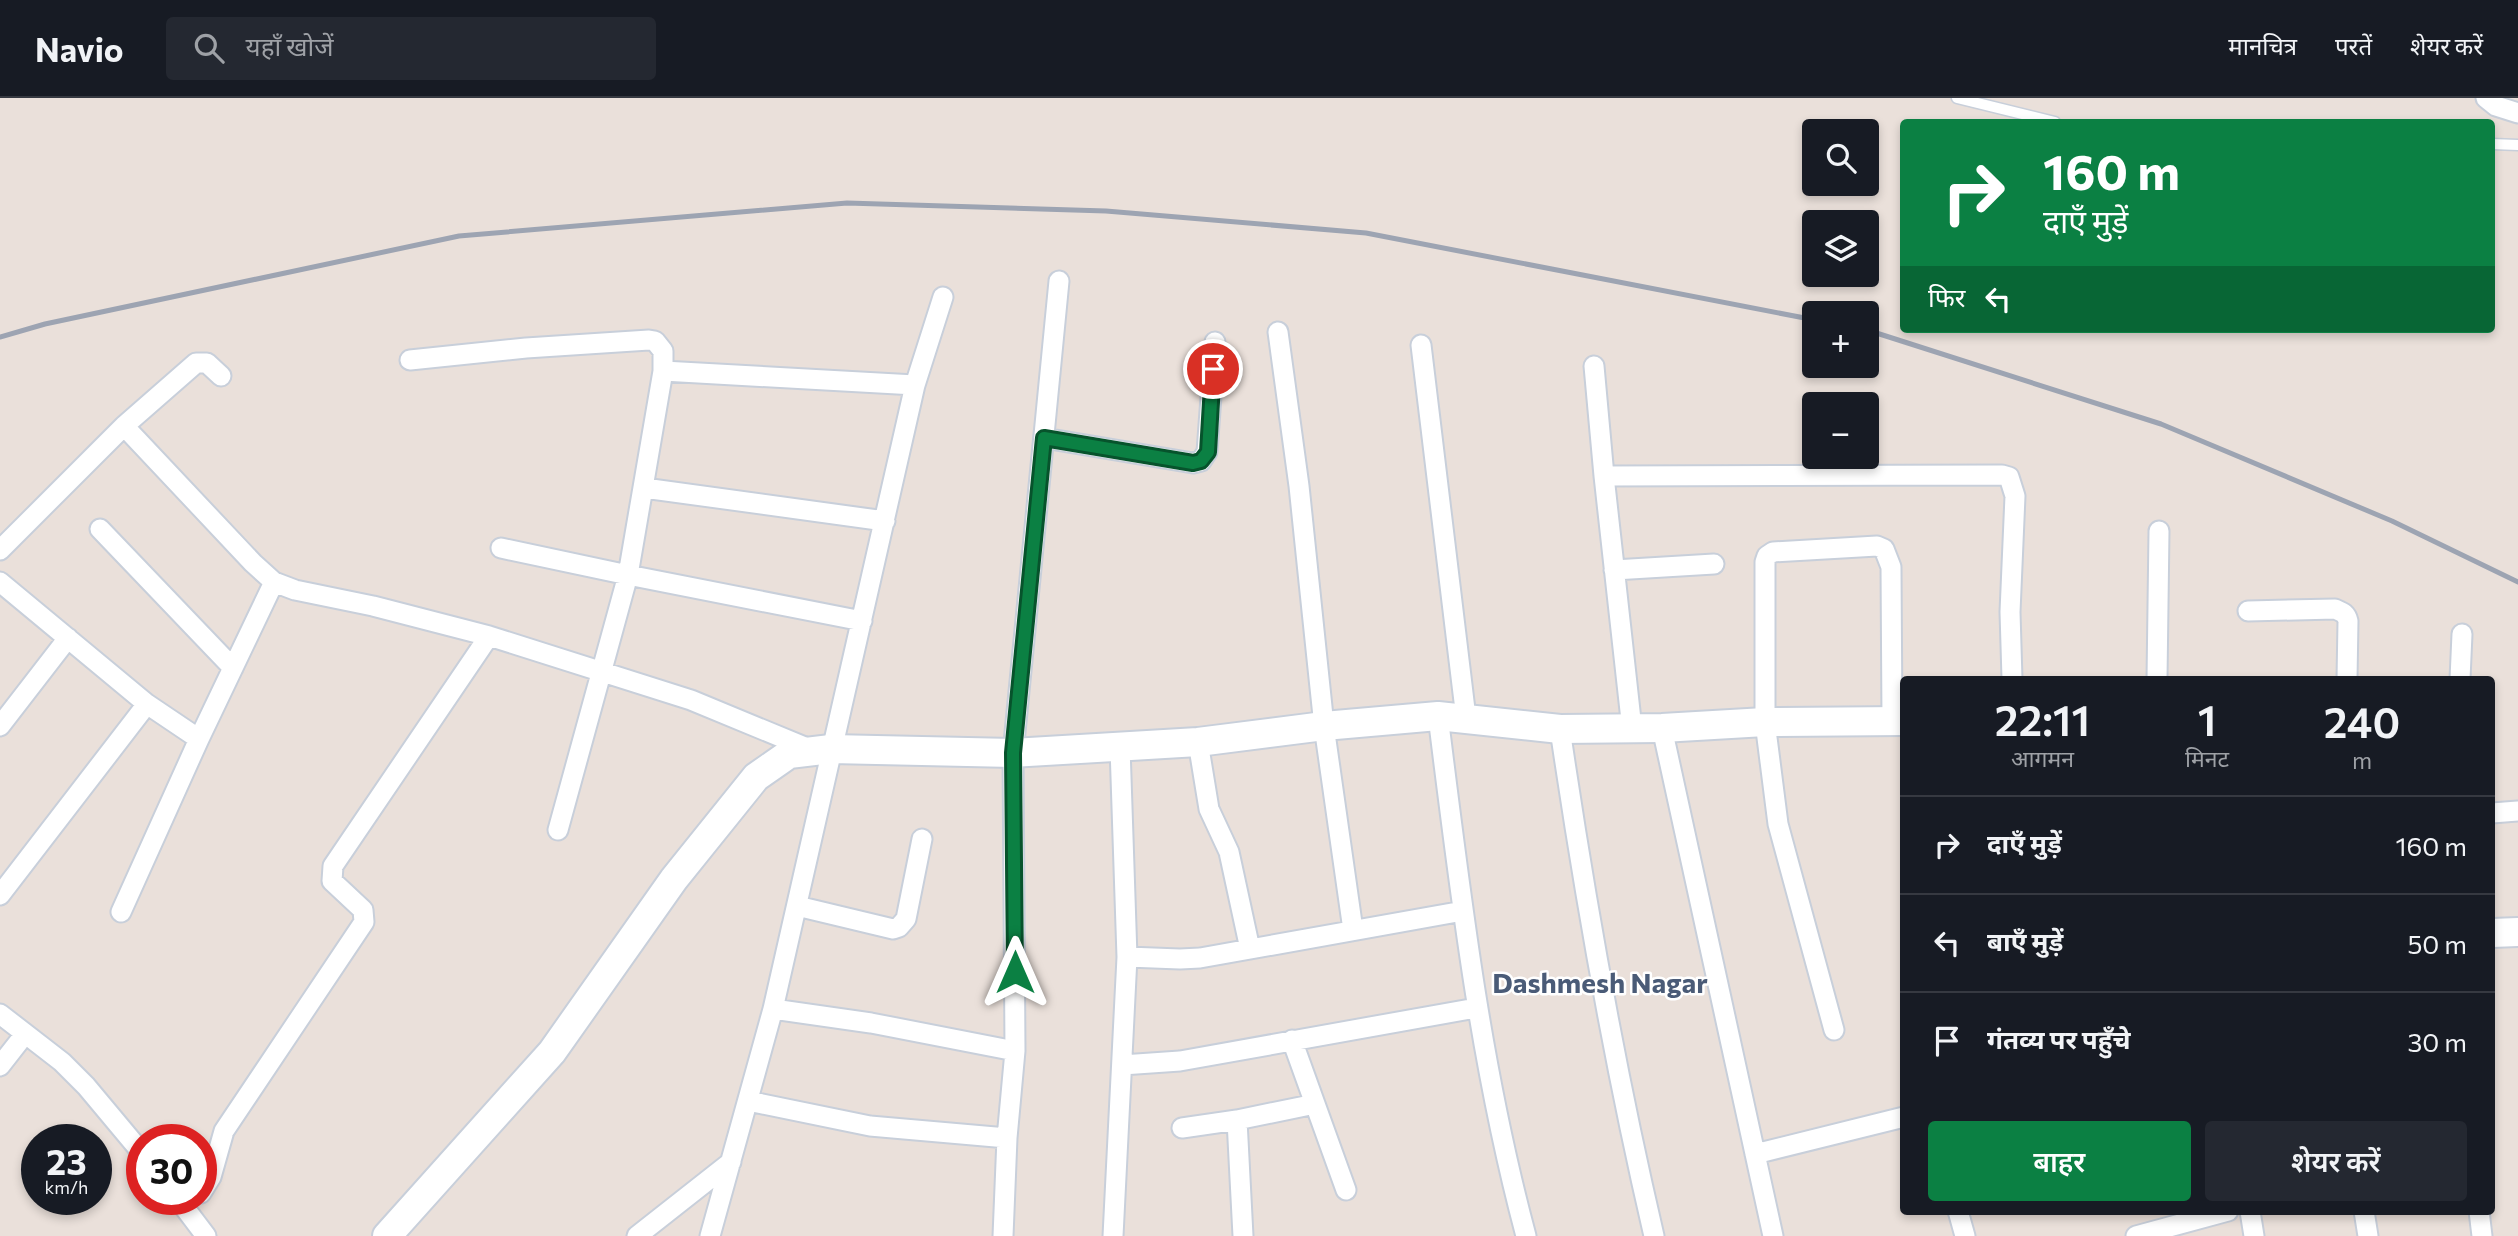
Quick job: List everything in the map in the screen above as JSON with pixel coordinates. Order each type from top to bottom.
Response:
[{"type":"street","points":[[2486,98],[2496,106],[2518,113]]},
{"type":"street","points":[[1003,1236],[1007,1138],[1015,1051],[1013,753],[1059,281]]},
{"type":"street","points":[[710,1236],[773,1009],[797,906],[822,750],[862,621],[915,385],[943,297]]},
{"type":"street","points":[[1278,332],[1299,486],[1324,726],[1353,930]]},
{"type":"street","points":[[410,360],[526,348],[649,340],[661,345],[663,351],[663,371],[628,575],[558,830]]},
{"type":"street","points":[[1044,438],[1193,463],[1201,461],[1208,452],[1215,342]]},
{"type":"street","points":[[1421,345],[1452,717],[1462,911],[1476,1008],[1526,1236]]},
{"type":"street","points":[[0,550],[124,426],[196,363],[207,363],[221,376]]},
{"type":"street","points":[[1594,366],[1632,729]]},
{"type":"street","points":[[663,371],[915,385]]},
{"type":"street","points":[[124,426],[253,564],[274,582],[295,590],[373,606],[489,636],[691,700],[822,750]]},
{"type":"street","points":[[1604,476],[2009,477],[2015,496],[2010,612],[2012,676]]},
{"type":"street","points":[[644,488],[885,521]]},
{"type":"street","points":[[100,529],[233,668]]},
{"type":"street","points":[[2157,676],[2160,531]]},
{"type":"street","points":[[387,1236],[552,1052],[674,879],[756,776],[789,754],[822,750],[1013,753],[1198,742],[1324,726],[1452,717],[1560,729],[1662,728],[1765,722],[1898,721],[1891,566],[1884,549],[1877,546],[1779,550],[1767,556],[1765,562],[1765,722],[1778,824],[1834,1030]]},
{"type":"street","points":[[501,548],[862,621]]},
{"type":"street","points":[[1614,570],[1714,564]]},
{"type":"street","points":[[0,582],[147,704],[199,739]]},
{"type":"street","points":[[121,912],[274,582]]},
{"type":"street","points":[[2248,611],[2335,609],[2347,615],[2347,676]]},
{"type":"street","points":[[2460,676],[2462,634]]},
{"type":"street","points":[[217,1155],[224,1130],[364,922],[363,910],[332,881],[334,866],[489,636]]},
{"type":"street","points":[[0,726],[68,638]]},
{"type":"street","points":[[0,895],[147,704]]},
{"type":"street","points":[[1662,728],[1773,1236]]},
{"type":"street","points":[[1560,729],[1580,864],[1633,1146],[1654,1236]]},
{"type":"street","points":[[1198,742],[1209,809],[1229,852],[1250,949]]},
{"type":"street","points":[[1113,1236],[1127,957],[1120,747]]},
{"type":"street","points":[[2495,813],[2518,811]]},
{"type":"street","points":[[797,906],[892,929],[899,927],[906,919],[922,839]]},
{"type":"street","points":[[1127,957],[1180,959],[1462,911]]},
{"type":"street","points":[[2495,933],[2518,932]]},
{"type":"street","points":[[1122,1065],[1180,1061],[1476,1008]]},
{"type":"street","points":[[773,1009],[871,1023],[1015,1051]]},
{"type":"street","points":[[0,1014],[62,1062],[126,1134]]},
{"type":"street","points":[[0,1066],[25,1034]]},
{"type":"street","points":[[1292,1040],[1346,1191]]},
{"type":"street","points":[[748,1101],[870,1126],[1007,1138]]},
{"type":"street","points":[[1182,1128],[1315,1104]]},
{"type":"street","points":[[1755,1154],[1900,1118]]},
{"type":"street","points":[[1237,1120],[1242,1236]]},
{"type":"street","points":[[637,1236],[732,1162]]},
{"type":"street","points":[[195,1215],[206,1236]]},
{"type":"street","points":[[1959,1215],[1965,1236]]},
{"type":"street","points":[[2136,1236],[2213,1215]]},
{"type":"street","points":[[2251,1215],[2254,1236]]},
{"type":"street","points":[[2365,1215],[2368,1236]]},
{"type":"street","points":[[2479,1215],[2482,1236]]},
{"type":"lane","points":[[1956,98],[2043,119]]},
{"type":"lane","points":[[2495,144],[2518,145]]},
{"type":"railway","points":[[0,337],[45,324],[459,236],[847,203],[1106,211],[1366,233],[1802,317]]},
{"type":"railway","points":[[1879,334],[2161,424],[2392,521],[2518,582]]},
{"type":"district","name":"Dashmesh Nagar","points":[[1600,982]]},
{"type":"route","points":[[1015,972],[1013,753],[1044,438],[1193,463],[1201,461],[1208,452],[1213,369]]}]
